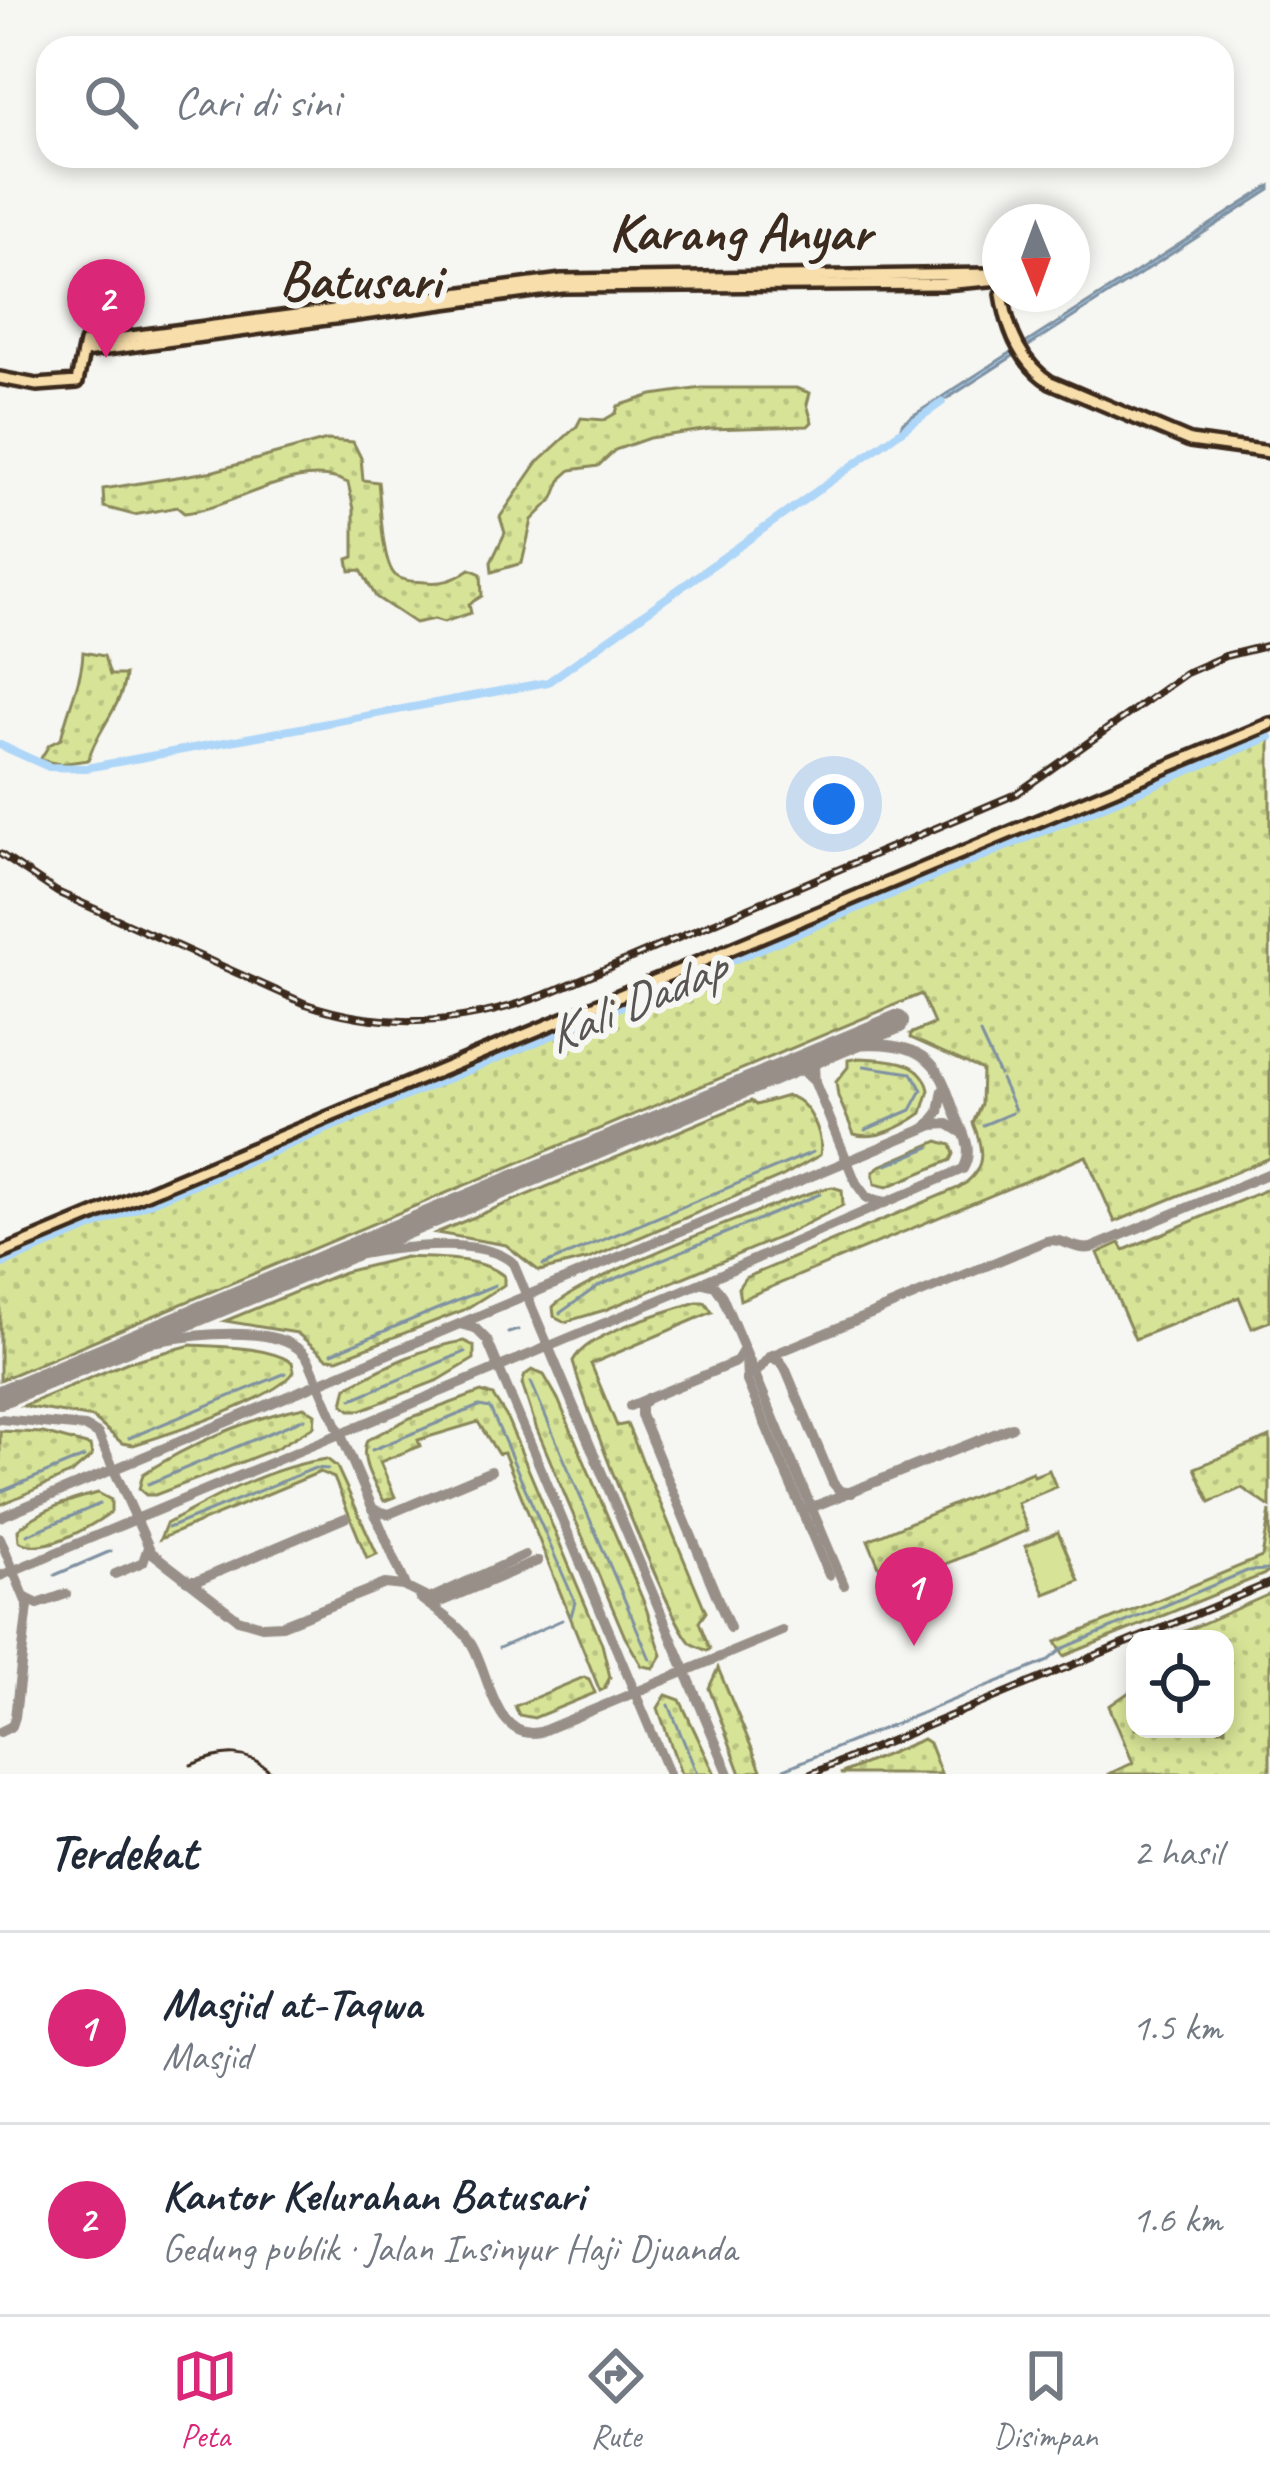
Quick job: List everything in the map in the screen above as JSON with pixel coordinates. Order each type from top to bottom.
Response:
[{"type":"main road","points":[[0,378],[37,385],[77,382],[84,347],[562,280],[982,279]]},
{"type":"main road","points":[[943,280],[982,282]]},
{"type":"main road","points":[[1004,312],[1022,348],[1050,382],[1190,440],[1270,450]]},
{"type":"main road","points":[[0,1254],[1270,724]]},
{"type":"green space","points":[[702,388],[796,388],[810,393],[807,404],[812,422],[649,438],[615,450],[598,466],[571,470],[554,498],[532,520],[522,563],[492,572],[491,562],[505,533],[500,517],[538,462],[581,418],[604,420],[618,406],[652,395]]},
{"type":"green space","points":[[327,440],[353,442],[361,458],[363,480],[378,482],[385,547],[396,576],[438,582],[470,569],[481,574],[482,596],[469,604],[471,613],[444,622],[415,623],[376,597],[361,570],[350,571],[354,509],[348,483],[329,477],[288,480],[184,513],[177,507],[134,515],[104,507],[103,489],[214,471]]},
{"type":"green space","points":[[83,652],[104,656],[110,675],[125,675],[120,697],[88,760],[60,764],[40,760],[49,745],[61,739]]},
{"type":"green space","points":[[1270,730],[1270,1158],[1115,1222],[1086,1156],[740,1300],[738,1288],[745,1278],[958,1188],[974,1174],[980,1159],[973,1123],[981,1104],[982,1070],[911,1038],[910,1034],[934,1024],[921,994],[0,1380],[0,1259]]},
{"type":"green space","points":[[848,1060],[902,1063],[919,1072],[929,1090],[922,1113],[880,1134],[854,1134],[836,1082]]},
{"type":"green space","points":[[787,1096],[802,1104],[813,1119],[820,1155],[781,1177],[589,1259],[539,1271],[506,1245],[436,1233],[751,1101],[756,1105]]},
{"type":"green space","points":[[938,1141],[951,1145],[951,1160],[887,1187],[875,1184],[873,1173],[878,1167]]},
{"type":"green space","points":[[832,1187],[842,1190],[843,1205],[787,1234],[605,1310],[565,1322],[554,1316],[553,1307],[570,1294],[641,1259]]},
{"type":"green space","points":[[1270,1188],[1270,1321],[1252,1328],[1239,1297],[1135,1339],[1098,1253],[1120,1243],[1124,1250]]},
{"type":"green space","points":[[405,1257],[483,1265],[504,1276],[504,1285],[464,1310],[338,1359],[327,1358],[297,1333],[225,1321],[344,1272]]},
{"type":"green space","points":[[705,1302],[712,1312],[591,1364],[617,1426],[627,1424],[706,1612],[699,1622],[707,1651],[691,1643],[680,1627],[646,1554],[573,1361],[610,1332]]},
{"type":"green space","points":[[464,1341],[474,1346],[474,1359],[439,1380],[361,1410],[343,1404],[347,1387],[389,1365]]},
{"type":"green space","points":[[191,1345],[269,1353],[292,1362],[294,1372],[244,1405],[133,1445],[122,1443],[93,1418],[23,1406],[128,1362]]},
{"type":"green space","points":[[532,1370],[544,1375],[558,1399],[645,1605],[662,1655],[654,1668],[642,1666],[625,1637],[536,1427],[522,1384]]},
{"type":"green space","points":[[481,1392],[493,1396],[506,1416],[602,1644],[610,1677],[600,1691],[504,1453],[498,1454],[478,1422],[418,1440],[420,1446],[380,1462],[395,1497],[384,1501],[369,1472],[367,1440]]},
{"type":"green space","points":[[304,1407],[315,1414],[314,1426],[273,1450],[155,1495],[139,1489],[143,1474],[180,1452],[241,1425]]},
{"type":"green space","points":[[0,1431],[43,1433],[90,1446],[92,1456],[72,1473],[0,1505]]},
{"type":"green space","points":[[1270,1437],[1270,1507],[1242,1488],[1210,1502],[1195,1468]]},
{"type":"green space","points":[[327,1459],[337,1467],[377,1554],[367,1558],[334,1478],[320,1472],[160,1539],[166,1524],[224,1493],[285,1468]]},
{"type":"green space","points":[[1049,1470],[1056,1487],[1017,1503],[1028,1530],[888,1588],[868,1540],[1032,1472],[1034,1476]]},
{"type":"green space","points":[[98,1493],[111,1500],[111,1512],[91,1525],[40,1545],[19,1541],[18,1530],[35,1517]]},
{"type":"green space","points":[[1270,1511],[1270,1572],[1064,1656],[1056,1642],[1262,1557]]},
{"type":"green space","points":[[1058,1532],[1079,1581],[1045,1594],[1025,1546]]},
{"type":"green space","points":[[1270,1594],[1270,1774],[1108,1774],[1133,1763],[1109,1706],[1126,1694],[1126,1738],[1234,1738],[1234,1630],[1188,1630]]},
{"type":"green space","points":[[718,1668],[761,1770],[741,1774],[709,1688]]},
{"type":"green space","points":[[584,1677],[595,1693],[534,1718],[519,1715],[515,1706]]},
{"type":"green space","points":[[666,1695],[680,1700],[715,1774],[681,1774],[658,1708]]},
{"type":"green space","points":[[923,1739],[941,1774],[840,1774]]},
{"type":"water","points":[[1270,186],[1090,306],[1090,302]]},
{"type":"water","points":[[1074,312],[1081,312],[900,429],[903,422]]},
{"type":"waterway","points":[[0,745],[49,767],[86,768],[548,682],[942,402]]},
{"type":"waterway","name":"Kali Dadap","points":[[0,1265],[1270,737]]},
{"type":"waterway","points":[[980,1034],[999,1075]]},
{"type":"waterway","points":[[864,1066],[912,1073],[922,1090],[911,1110],[865,1130]]},
{"type":"waterway","points":[[1001,1079],[1015,1110]]},
{"type":"waterway","points":[[983,1125],[1012,1113]]},
{"type":"waterway","points":[[887,1165],[930,1147]]},
{"type":"waterway","points":[[543,1265],[813,1152]]},
{"type":"waterway","points":[[560,1313],[598,1286],[820,1194]]},
{"type":"waterway","points":[[332,1353],[495,1285]]},
{"type":"waterway","points":[[508,1333],[518,1330]]},
{"type":"waterway","points":[[352,1399],[465,1352]]},
{"type":"waterway","points":[[129,1438],[286,1373]]},
{"type":"waterway","points":[[531,1382],[650,1659]]},
{"type":"waterway","points":[[372,1450],[479,1406],[490,1408],[575,1602],[571,1616]]},
{"type":"waterway","points":[[148,1484],[305,1418]]},
{"type":"waterway","points":[[0,1492],[84,1457]]},
{"type":"waterway","points":[[168,1528],[315,1468],[328,1469]]},
{"type":"waterway","points":[[27,1535],[100,1504]]},
{"type":"waterway","points":[[772,1774],[1046,1662],[1064,1648],[1247,1571],[1268,1570],[1270,1547]]},
{"type":"waterway","points":[[55,1575],[111,1551]]},
{"type":"waterway","points":[[499,1648],[562,1620]]},
{"type":"waterway","points":[[669,1705],[697,1774]]},
{"type":"taxiway","points":[[0,1576],[963,1169],[967,1142],[931,1063],[897,1046],[868,1044],[830,1050]]},
{"type":"taxiway","points":[[821,1053],[814,1066],[815,1083],[856,1183],[867,1198],[886,1202]]},
{"type":"taxiway","points":[[788,1067],[802,1070],[813,1080]]},
{"type":"taxiway","points":[[927,1127],[939,1112],[943,1090]]},
{"type":"taxiway","points":[[0,1517],[933,1125],[948,1124],[961,1132]]},
{"type":"taxiway","points":[[755,1374],[770,1356],[1046,1241],[1091,1248],[1270,1173]]},
{"type":"taxiway","points":[[319,1264],[390,1250],[448,1246],[496,1253],[513,1263],[729,1774]]},
{"type":"taxiway","points":[[703,1283],[715,1286],[722,1296],[844,1585]]},
{"type":"taxiway","points":[[463,1325],[475,1328],[487,1340],[669,1774]]},
{"type":"taxiway","points":[[104,1354],[213,1334],[272,1338],[295,1346],[309,1361],[407,1588]]},
{"type":"taxiway","points":[[630,1406],[736,1362],[744,1349]]},
{"type":"taxiway","points":[[746,1357],[747,1381],[829,1575]]},
{"type":"taxiway","points":[[769,1358],[785,1368],[833,1483],[840,1491],[852,1493]]},
{"type":"taxiway","points":[[648,1398],[641,1415],[730,1628]]},
{"type":"taxiway","points":[[0,1419],[85,1427],[98,1434],[151,1552],[238,1619],[262,1626],[282,1625],[385,1584],[403,1586],[429,1599],[525,1555]]},
{"type":"taxiway","points":[[810,1508],[1012,1427]]},
{"type":"taxiway","points":[[372,1509],[389,1514],[491,1471]]},
{"type":"taxiway","points":[[187,1581],[197,1581],[345,1518]]},
{"type":"taxiway","points":[[0,1538],[28,1606],[15,1717],[12,1726],[0,1732]]},
{"type":"taxiway","points":[[115,1574],[143,1562],[148,1547]]},
{"type":"taxiway","points":[[438,1603],[538,1561]]},
{"type":"taxiway","points":[[26,1598],[38,1604],[66,1594]]},
{"type":"taxiway","points":[[420,1598],[466,1636],[503,1716],[525,1732],[540,1732],[782,1631]]},
{"type":"runway","points":[[0,1397],[897,1022]]},
{"type":"tram line","points":[[191,1765],[213,1757],[244,1756],[273,1774]]},
{"type":"railway","points":[[0,854],[57,892],[306,1004],[396,1021],[455,1018],[544,995],[1016,794],[1186,673],[1225,656],[1270,645]]},
{"type":"railway","points":[[1158,1630],[1270,1583]]},
{"type":"railway","points":[[811,1774],[1126,1643]]},
{"type":"place","name":"Kantor Kelurahan Batusari","points":[[106,358]]},
{"type":"place","name":"Masjid at-Taqwa","points":[[914,1646]]},
{"type":"district","name":"Karang Anyar","points":[[740,232]]},
{"type":"district","name":"Batusari","points":[[360,280]]}]
